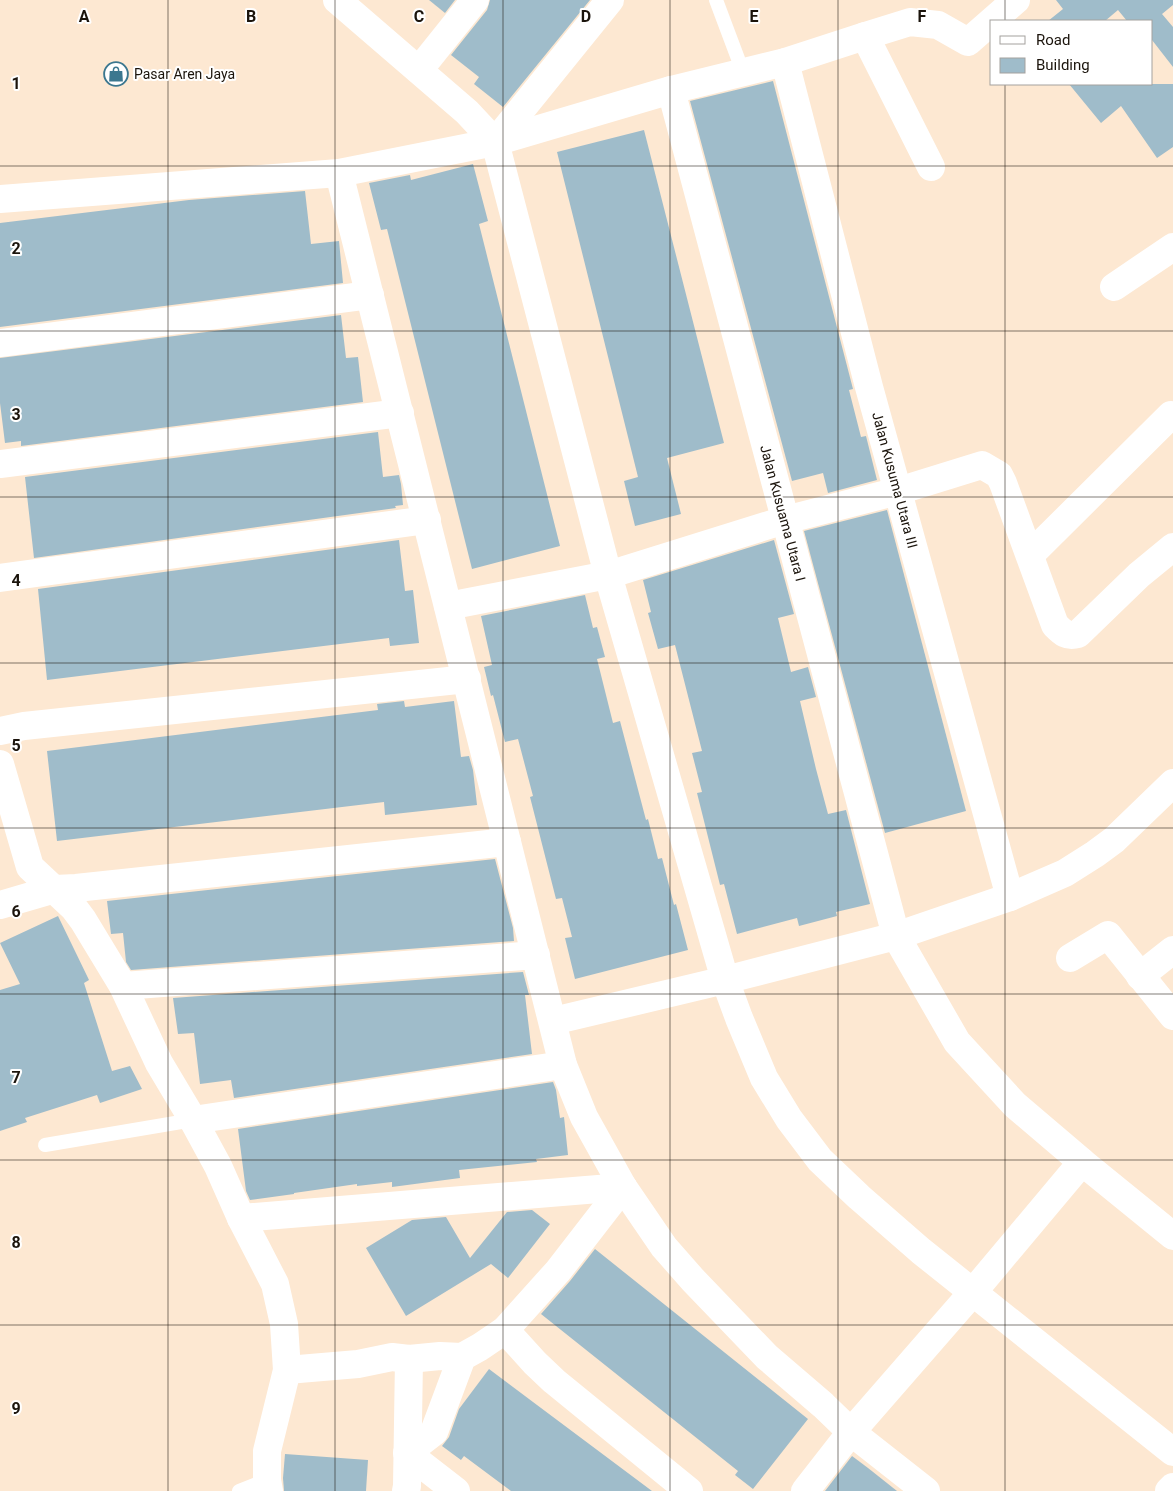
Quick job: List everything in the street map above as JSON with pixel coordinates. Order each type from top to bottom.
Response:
[{"type":"street","points":[[336,0],[467,112],[495,142],[608,575],[725,980],[764,1078],[789,1119],[820,1160],[858,1197],[921,1251],[1173,1452]]},
{"type":"street","points":[[419,70],[475,0]]},
{"type":"street","points":[[495,142],[610,0]]},
{"type":"street","points":[[993,20],[1016,0]]},
{"type":"street","points":[[0,200],[339,173],[495,142],[671,90],[785,62],[910,22],[938,25],[968,42],[990,23]]},
{"type":"street","points":[[865,36],[931,167]]},
{"type":"street","name":"Jalan Kusuma Utara III","points":[[785,62],[869,387],[1010,897]]},
{"type":"street","name":"Jalan Kusuama Utara I","points":[[671,90],[896,936],[957,1042],[1015,1105],[1173,1236]]},
{"type":"street","points":[[339,173],[563,1065],[584,1117],[623,1187],[664,1247],[693,1280],[767,1357],[852,1432],[926,1491]]},
{"type":"street","points":[[1114,287],[1173,248]]},
{"type":"street","points":[[0,343],[370,295]]},
{"type":"street","points":[[0,464],[400,413]]},
{"type":"street","points":[[1030,555],[1171,415]]},
{"type":"street","points":[[448,606],[608,575],[785,520],[898,491],[982,466],[999,475],[1003,483],[1055,625],[1064,634],[1071,636],[1078,634],[1139,575],[1173,547]]},
{"type":"street","points":[[0,578],[427,520]]},
{"type":"street","points":[[0,731],[34,725],[467,679]]},
{"type":"street","points":[[0,764],[30,867],[74,908],[123,986],[159,1062],[218,1166],[241,1218],[274,1284],[284,1324],[287,1370],[268,1451],[268,1485]]},
{"type":"street","points":[[552,1021],[725,980],[896,936],[1010,897],[1065,873],[1096,854],[1114,840],[1173,784]]},
{"type":"street","points":[[0,905],[55,889],[507,842]]},
{"type":"street","points":[[1070,958],[1108,935],[1173,1016]]},
{"type":"street","points":[[1140,976],[1173,950]]},
{"type":"street","points":[[123,986],[536,955]]},
{"type":"street","points":[[193,1120],[563,1065]]},
{"type":"street","points":[[805,1491],[852,1432],[974,1292],[1082,1162]]},
{"type":"street","points":[[241,1218],[623,1187]]},
{"type":"street","points":[[287,1370],[358,1364],[392,1357],[408,1359],[440,1356],[462,1357],[504,1330],[558,1271],[623,1187]]},
{"type":"street","points":[[504,1330],[554,1381],[689,1491]]},
{"type":"street","points":[[407,1453],[434,1432],[462,1357]]},
{"type":"street","points":[[406,1491],[408,1359]]},
{"type":"street","points":[[407,1453],[456,1491]]},
{"type":"street","points":[[1169,1491],[1173,1487]]},
{"type":"lane","points":[[716,0],[743,72]]},
{"type":"lane","points":[[45,1146],[193,1120]]},
{"type":"lane","points":[[239,1491],[268,1485]]},
{"type":"building","points":[[429,0],[455,0],[445,13]]},
{"type":"building","points":[[490,0],[590,0],[503,107],[474,84],[479,77],[451,55],[487,10]]},
{"type":"building","points":[[1056,0],[1173,0],[1173,5],[1162,14],[1173,27],[1173,67],[1153,41],[1153,20],[1126,20],[1118,10],[1106,20],[1049,20],[1063,9]]},
{"type":"building","points":[[773,81],[853,389],[849,390],[861,437],[866,436],[877,480],[828,493],[823,473],[792,481],[690,101]]},
{"type":"building","points":[[1173,84],[1173,147],[1157,158],[1121,106],[1101,123],[1070,85]]},
{"type":"building","points":[[644,130],[724,443],[667,458],[681,514],[635,526],[624,481],[638,477],[557,152]]},
{"type":"building","points":[[473,164],[488,221],[479,224],[560,546],[472,569],[387,229],[381,230],[369,183],[410,175],[411,180]]},
{"type":"building","points":[[305,191],[311,244],[339,241],[343,283],[0,327],[0,223],[189,200]]},
{"type":"building","points":[[341,315],[346,358],[358,357],[363,402],[21,446],[21,441],[5,443],[0,403],[0,358]]},
{"type":"building","points":[[378,432],[383,477],[399,475],[403,505],[395,506],[396,508],[34,558],[25,477]]},
{"type":"building","points":[[887,510],[966,811],[885,833],[804,531]]},
{"type":"building","points":[[399,540],[405,591],[413,590],[419,643],[390,646],[389,638],[47,680],[38,589]]},
{"type":"building","points":[[774,540],[794,614],[778,618],[791,672],[808,667],[816,697],[800,701],[816,769],[828,814],[846,810],[870,904],[836,912],[837,916],[799,926],[797,918],[737,934],[724,884],[720,885],[697,793],[702,792],[692,753],[702,751],[675,645],[658,649],[648,613],[651,612],[643,580]]},
{"type":"building","points":[[585,595],[593,628],[597,627],[605,657],[597,659],[613,723],[620,721],[646,820],[648,819],[658,859],[662,858],[688,950],[575,979],[565,938],[572,937],[562,898],[556,899],[530,797],[533,796],[518,739],[505,742],[493,695],[491,696],[484,667],[492,665],[481,616]]},
{"type":"building","points":[[404,701],[405,707],[454,701],[461,757],[469,756],[473,770],[477,805],[385,815],[384,802],[57,841],[47,751],[378,710],[377,704]]},
{"type":"building","points":[[495,859],[513,928],[514,941],[131,970],[126,962],[123,933],[111,934],[107,901]]},
{"type":"building","points":[[58,916],[89,980],[84,983],[112,1071],[130,1066],[142,1089],[100,1103],[97,1095],[25,1118],[27,1122],[0,1131],[0,990],[20,984],[0,943]]},
{"type":"building","points":[[523,972],[529,995],[525,995],[532,1054],[234,1098],[231,1080],[200,1084],[194,1033],[178,1034],[173,998]]},
{"type":"building","points":[[553,1082],[560,1118],[564,1117],[568,1155],[536,1159],[537,1162],[459,1170],[460,1178],[392,1187],[392,1182],[357,1186],[357,1184],[250,1200],[246,1191],[238,1129]]},
{"type":"building","points":[[532,1210],[550,1224],[508,1278],[491,1264],[406,1316],[366,1248],[412,1220],[446,1217],[470,1258],[507,1212]]},
{"type":"building","points":[[595,1249],[808,1419],[753,1489],[735,1475],[738,1471],[541,1314]]},
{"type":"building","points":[[489,1369],[652,1491],[511,1491],[464,1456],[461,1460],[442,1446],[449,1437],[459,1409]]},
{"type":"building","points":[[285,1454],[368,1460],[366,1491],[284,1491]]},
{"type":"building","points":[[852,1456],[868,1468],[897,1491],[825,1491]]},
{"type":"place","name":"Pasar Aren Jaya","points":[[116,74]]}]
